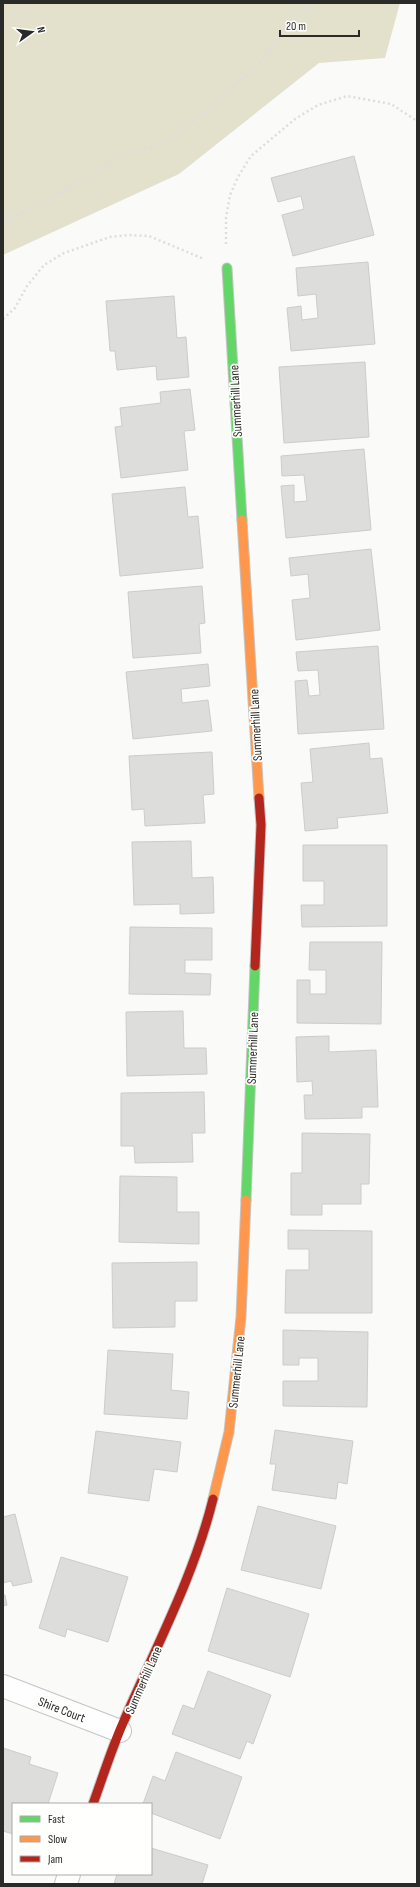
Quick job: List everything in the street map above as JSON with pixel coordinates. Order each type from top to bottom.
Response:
[{"type":"street","name":"Summerhill Lane","points":[[93,1803],[120,1731],[167,1626],[205,1531],[229,1432],[241,1317],[261,825],[227,268]]},
{"type":"street","name":"Shire Court","points":[[3,1686],[120,1731]]},
{"type":"path","points":[[3,222],[53,198],[116,159],[155,147],[194,121],[259,64],[309,3]]},
{"type":"path","points":[[3,319],[15,308],[27,286],[44,265],[64,253],[110,237],[128,235],[150,236],[227,268],[226,218],[230,194],[238,177],[251,156],[295,119],[318,105],[347,96],[391,104],[417,121]]},
{"type":"shaded area","points":[[3,3],[400,3],[385,58],[319,63],[179,174],[3,255]]},
{"type":"building","points":[[354,156],[374,235],[293,256],[282,215],[304,209],[301,196],[278,202],[271,178]]},
{"type":"building","points":[[368,262],[375,344],[291,351],[287,308],[301,306],[302,320],[318,318],[316,294],[298,296],[296,268]]},
{"type":"building","points":[[174,296],[177,338],[186,337],[189,377],[157,380],[156,366],[117,370],[115,351],[110,351],[106,301]]},
{"type":"building","points":[[365,362],[369,437],[284,443],[279,367]]},
{"type":"building","points":[[190,389],[195,430],[184,431],[188,470],[121,478],[115,427],[122,426],[120,408],[161,403],[160,392]]},
{"type":"building","points":[[364,449],[371,530],[286,538],[281,486],[294,485],[294,502],[307,501],[304,475],[282,476],[281,456]]},
{"type":"building","points":[[185,487],[188,517],[198,516],[203,568],[120,576],[112,494]]},
{"type":"building","points":[[371,549],[380,630],[296,640],[292,600],[310,598],[308,574],[291,576],[289,558]]},
{"type":"building","points":[[202,586],[205,623],[199,624],[201,653],[133,658],[128,592]]},
{"type":"building","points":[[378,646],[384,729],[298,734],[295,681],[307,680],[309,696],[320,695],[318,670],[298,671],[296,652]]},
{"type":"building","points":[[208,664],[210,686],[181,689],[182,703],[208,700],[212,731],[133,739],[126,672]]},
{"type":"building","points":[[369,743],[370,759],[382,758],[388,813],[337,818],[338,828],[305,831],[301,783],[313,782],[310,749]]},
{"type":"building","points":[[212,752],[214,794],[203,795],[205,823],[145,826],[144,809],[132,810],[129,756]]},
{"type":"building","points":[[191,841],[192,878],[213,877],[214,913],[180,914],[180,904],[134,905],[132,842]]},
{"type":"building","points":[[303,845],[387,845],[387,926],[302,927],[301,905],[324,905],[324,881],[303,881]]},
{"type":"building","points":[[130,927],[212,928],[212,960],[185,960],[185,973],[211,974],[210,995],[129,994]]},
{"type":"building","points":[[310,942],[382,942],[381,1024],[297,1023],[297,980],[310,980],[310,994],[326,994],[326,970],[309,970]]},
{"type":"building","points":[[183,1011],[184,1048],[206,1048],[207,1074],[127,1076],[126,1012]]},
{"type":"building","points":[[329,1036],[329,1052],[376,1050],[378,1107],[362,1107],[362,1118],[305,1119],[304,1095],[313,1095],[312,1081],[297,1082],[296,1037]]},
{"type":"building","points":[[204,1092],[205,1133],[192,1133],[193,1162],[135,1163],[134,1146],[121,1146],[121,1093]]},
{"type":"building","points":[[302,1133],[370,1134],[369,1184],[361,1184],[361,1204],[322,1204],[322,1215],[291,1215],[291,1173],[302,1173]]},
{"type":"building","points":[[120,1176],[177,1177],[177,1212],[199,1212],[199,1244],[119,1242]]},
{"type":"building","points":[[288,1230],[372,1231],[372,1313],[285,1313],[286,1270],[309,1270],[309,1249],[288,1249]]},
{"type":"building","points":[[197,1262],[197,1301],[175,1301],[175,1327],[113,1328],[112,1263]]},
{"type":"building","points":[[283,1330],[368,1332],[367,1407],[283,1406],[283,1381],[318,1381],[318,1358],[299,1358],[299,1365],[283,1365]]},
{"type":"building","points":[[108,1350],[173,1354],[171,1390],[189,1392],[187,1419],[104,1414]]},
{"type":"building","points":[[275,1430],[353,1441],[347,1484],[338,1482],[336,1499],[272,1490],[276,1464],[270,1464]]},
{"type":"building","points":[[96,1431],[181,1442],[177,1472],[154,1469],[149,1501],[88,1493]]},
{"type":"building","points":[[258,1506],[336,1526],[321,1589],[241,1570]]},
{"type":"building","points":[[15,1514],[32,1582],[13,1586],[11,1581],[3,1583],[3,1517]]},
{"type":"building","points":[[61,1557],[128,1577],[108,1642],[67,1629],[65,1637],[39,1628]]},
{"type":"building","points":[[227,1588],[309,1614],[290,1677],[208,1651]]},
{"type":"building","points":[[3,1595],[5,1595],[7,1605],[3,1606]]},
{"type":"building","points":[[208,1671],[271,1695],[253,1744],[247,1741],[240,1759],[172,1734],[183,1705],[194,1709]]},
{"type":"building","points":[[3,1748],[31,1757],[29,1764],[58,1773],[48,1803],[12,1803],[12,1834],[3,1831]]},
{"type":"building","points":[[176,1752],[242,1777],[220,1839],[152,1813],[152,1803],[143,1803],[153,1776],[165,1781]]},
{"type":"building","points":[[152,1848],[208,1865],[202,1884],[114,1884],[117,1875],[152,1875]]},
{"type":"traffic: fast","points":[[227,268],[242,520]]},
{"type":"traffic: fast","points":[[246,1200],[255,966]]},
{"type":"traffic: slow","points":[[242,520],[259,798]]},
{"type":"traffic: slow","points":[[213,1499],[229,1432],[241,1317],[246,1200]]},
{"type":"traffic: jam","points":[[255,966],[261,825],[259,798]]},
{"type":"traffic: jam","points":[[93,1803],[120,1730],[195,1559],[213,1499]]}]
